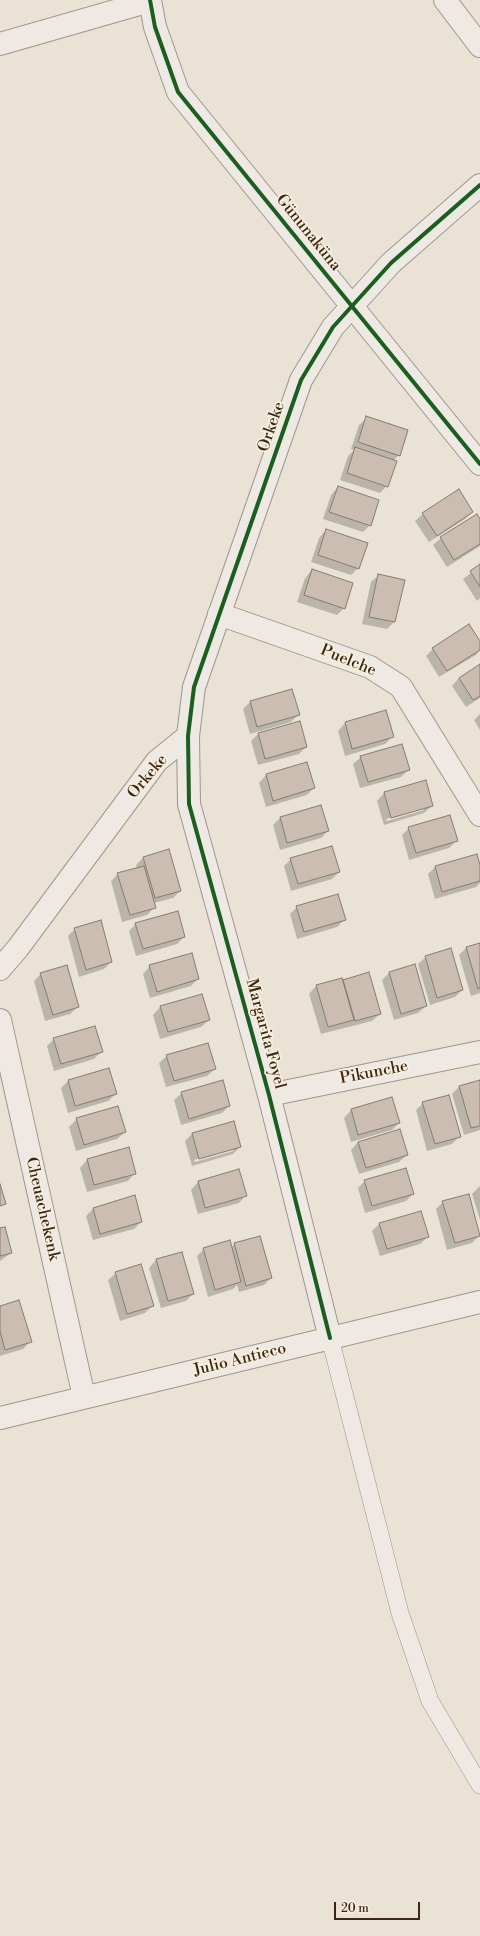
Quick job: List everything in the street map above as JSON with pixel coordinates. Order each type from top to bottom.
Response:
[{"type":"street","points":[[0,44],[150,0]]},
{"type":"street","name":"Günunaküna","points":[[150,0],[155,27],[178,92],[480,464]]},
{"type":"street","points":[[445,0],[480,46]]},
{"type":"street","name":"Orkeke","points":[[0,969],[18,948],[157,761],[188,736],[194,687],[301,380],[333,327],[391,263],[480,185]]},
{"type":"street","name":"Puelche","points":[[219,614],[370,667],[401,687],[480,815]]},
{"type":"street","name":"Margarita Foyel","points":[[188,736],[189,804],[269,1095],[330,1338]]},
{"type":"street","name":"Cheuachekenk","points":[[0,1020],[84,1397]]},
{"type":"street","name":"Pikunche","points":[[269,1095],[480,1052]]},
{"type":"street","name":"Julio Antieco","points":[[0,1418],[480,1302]]},
{"type":"lane","points":[[330,1338],[400,1613],[430,1701],[480,1785]]},
{"type":"building","points":[[366,416],[408,430],[400,456],[358,442]]},
{"type":"building","points":[[355,447],[397,461],[388,487],[347,473]]},
{"type":"building","points":[[338,486],[379,500],[371,526],[329,512]]},
{"type":"building","points":[[459,489],[473,512],[437,536],[422,513]]},
{"type":"building","points":[[477,514],[480,519],[480,544],[454,560],[440,537]]},
{"type":"building","points":[[326,529],[368,543],[359,569],[318,555]]},
{"type":"building","points":[[480,564],[480,587],[470,571]]},
{"type":"building","points":[[312,569],[353,583],[345,609],[304,595]]},
{"type":"building","points":[[378,574],[405,580],[395,622],[369,617]]},
{"type":"building","points":[[469,624],[480,641],[480,650],[447,671],[432,648]]},
{"type":"building","points":[[480,664],[480,696],[473,700],[459,678]]},
{"type":"building","points":[[292,689],[300,715],[257,727],[250,701]]},
{"type":"building","points":[[386,710],[394,737],[352,749],[345,722]]},
{"type":"building","points":[[300,721],[307,747],[265,759],[258,733]]},
{"type":"building","points":[[402,744],[410,770],[368,782],[360,756]]},
{"type":"building","points":[[307,762],[315,788],[273,801],[266,774]]},
{"type":"building","points":[[426,780],[433,806],[391,818],[384,792]]},
{"type":"building","points":[[321,805],[329,831],[287,843],[280,817]]},
{"type":"building","points":[[450,815],[458,841],[416,853],[408,827]]},
{"type":"building","points":[[332,846],[340,872],[298,884],[290,858]]},
{"type":"building","points":[[169,849],[181,891],[155,898],[143,857]]},
{"type":"building","points":[[477,854],[480,865],[480,881],[442,892],[435,866]]},
{"type":"building","points":[[144,866],[156,908],[130,915],[117,873]]},
{"type":"building","points":[[338,894],[346,920],[304,932],[296,906]]},
{"type":"building","points":[[178,911],[185,937],[143,949],[135,923]]},
{"type":"building","points":[[101,920],[112,962],[86,970],[74,928]]},
{"type":"building","points":[[480,943],[480,988],[478,989],[466,947]]},
{"type":"building","points":[[451,948],[463,990],[437,998],[425,956]]},
{"type":"building","points":[[192,953],[199,979],[157,992],[149,965]]},
{"type":"building","points":[[415,964],[427,1006],[401,1014],[389,972]]},
{"type":"building","points":[[67,965],[79,1007],[53,1015],[40,973]]},
{"type":"building","points":[[369,972],[381,1014],[355,1021],[343,980]]},
{"type":"building","points":[[342,978],[354,1020],[328,1027],[316,985]]},
{"type":"building","points":[[202,994],[210,1020],[168,1032],[160,1006]]},
{"type":"building","points":[[95,1026],[103,1052],[61,1064],[53,1038]]},
{"type":"building","points":[[208,1043],[216,1069],[174,1081],[166,1055]]},
{"type":"building","points":[[109,1068],[117,1094],[75,1106],[68,1080]]},
{"type":"building","points":[[223,1080],[230,1106],[189,1119],[181,1092]]},
{"type":"building","points":[[480,1080],[480,1126],[471,1128],[459,1086]]},
{"type":"building","points":[[449,1095],[461,1137],[435,1144],[422,1102]]},
{"type":"building","points":[[392,1097],[400,1123],[358,1135],[351,1109]]},
{"type":"building","points":[[118,1106],[126,1132],[84,1145],[76,1118]]},
{"type":"building","points":[[234,1121],[241,1147],[199,1159],[192,1133]]},
{"type":"building","points":[[400,1129],[408,1155],[366,1168],[358,1142]]},
{"type":"building","points":[[129,1147],[136,1174],[94,1185],[87,1159]]},
{"type":"building","points":[[406,1168],[414,1194],[372,1206],[364,1180]]},
{"type":"building","points":[[239,1169],[247,1196],[205,1208],[198,1181]]},
{"type":"building","points":[[0,1184],[6,1204],[0,1206]]},
{"type":"building","points":[[469,1194],[480,1236],[455,1243],[442,1201]]},
{"type":"building","points":[[135,1195],[142,1222],[100,1234],[93,1208]]},
{"type":"building","points":[[421,1211],[429,1237],[387,1249],[379,1223]]},
{"type":"building","points":[[5,1227],[12,1253],[0,1256],[0,1228]]},
{"type":"building","points":[[260,1236],[272,1278],[246,1286],[234,1243]]},
{"type":"building","points":[[230,1240],[241,1282],[215,1290],[203,1248]]},
{"type":"building","points":[[182,1252],[194,1294],[168,1301],[156,1259]]},
{"type":"building","points":[[141,1264],[154,1306],[127,1314],[115,1272]]},
{"type":"building","points":[[19,1300],[32,1342],[5,1350],[0,1331],[0,1306]]},
{"type":"cycle path","points":[[150,0],[155,27],[178,92],[480,464]]},
{"type":"cycle path","points":[[330,1338],[269,1095],[189,804],[188,736],[194,687],[301,380],[333,327],[391,263],[480,185]]}]
